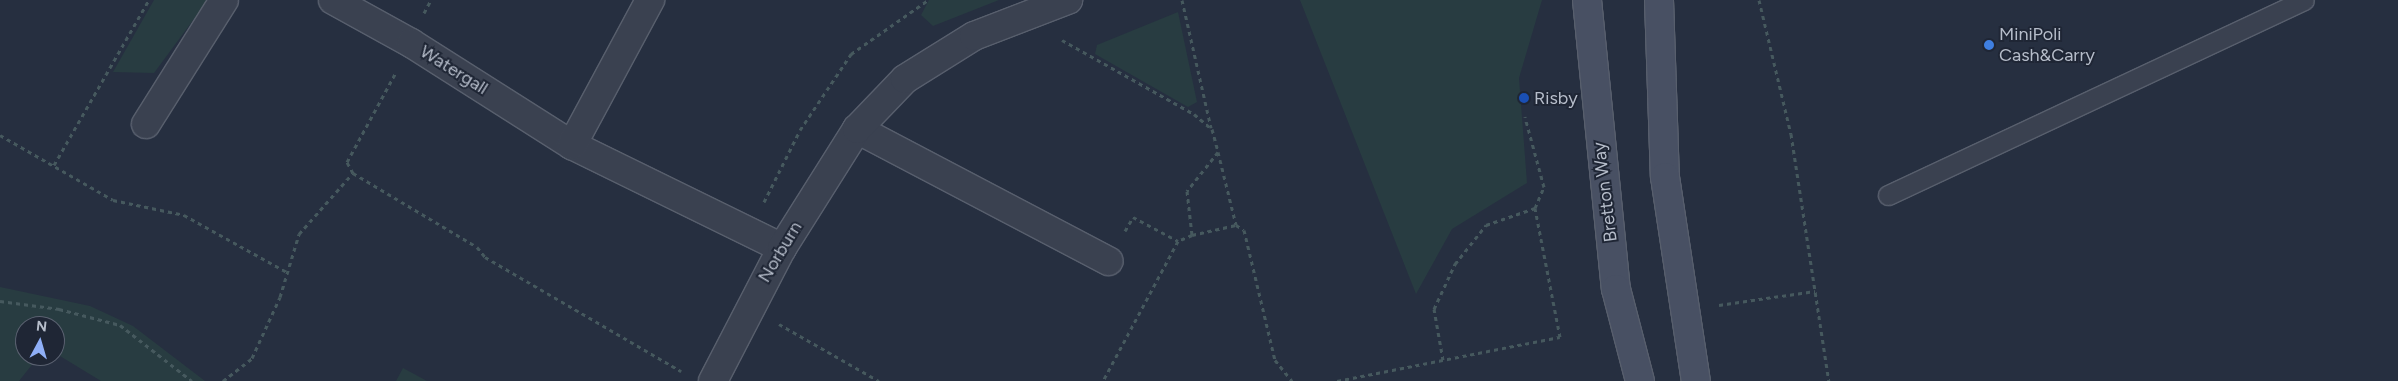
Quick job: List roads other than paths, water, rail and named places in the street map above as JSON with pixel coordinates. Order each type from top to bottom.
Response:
[{"type":"street","points":[[146,124],[224,0]]},
{"type":"street","name":"Watergall","points":[[333,0],[411,43],[572,145],[782,248]]},
{"type":"street","points":[[572,145],[650,0]]},
{"type":"street","name":"Bretton Way","points":[[1587,0],[1616,289],[1640,381]]},
{"type":"street","points":[[1659,0],[1665,177],[1696,381]]},
{"type":"street","name":"Norburn","points":[[701,378],[748,307],[782,248],[856,129],[913,74],[974,36],[1059,4]]},
{"type":"street","points":[[856,129],[1108,261]]},
{"type":"lane","points":[[1888,195],[2304,0]]},
{"type":"place","name":"MiniPoli Cash&Carry","points":[[1989,45]]},
{"type":"place","name":"Risby","points":[[1524,98]]}]
